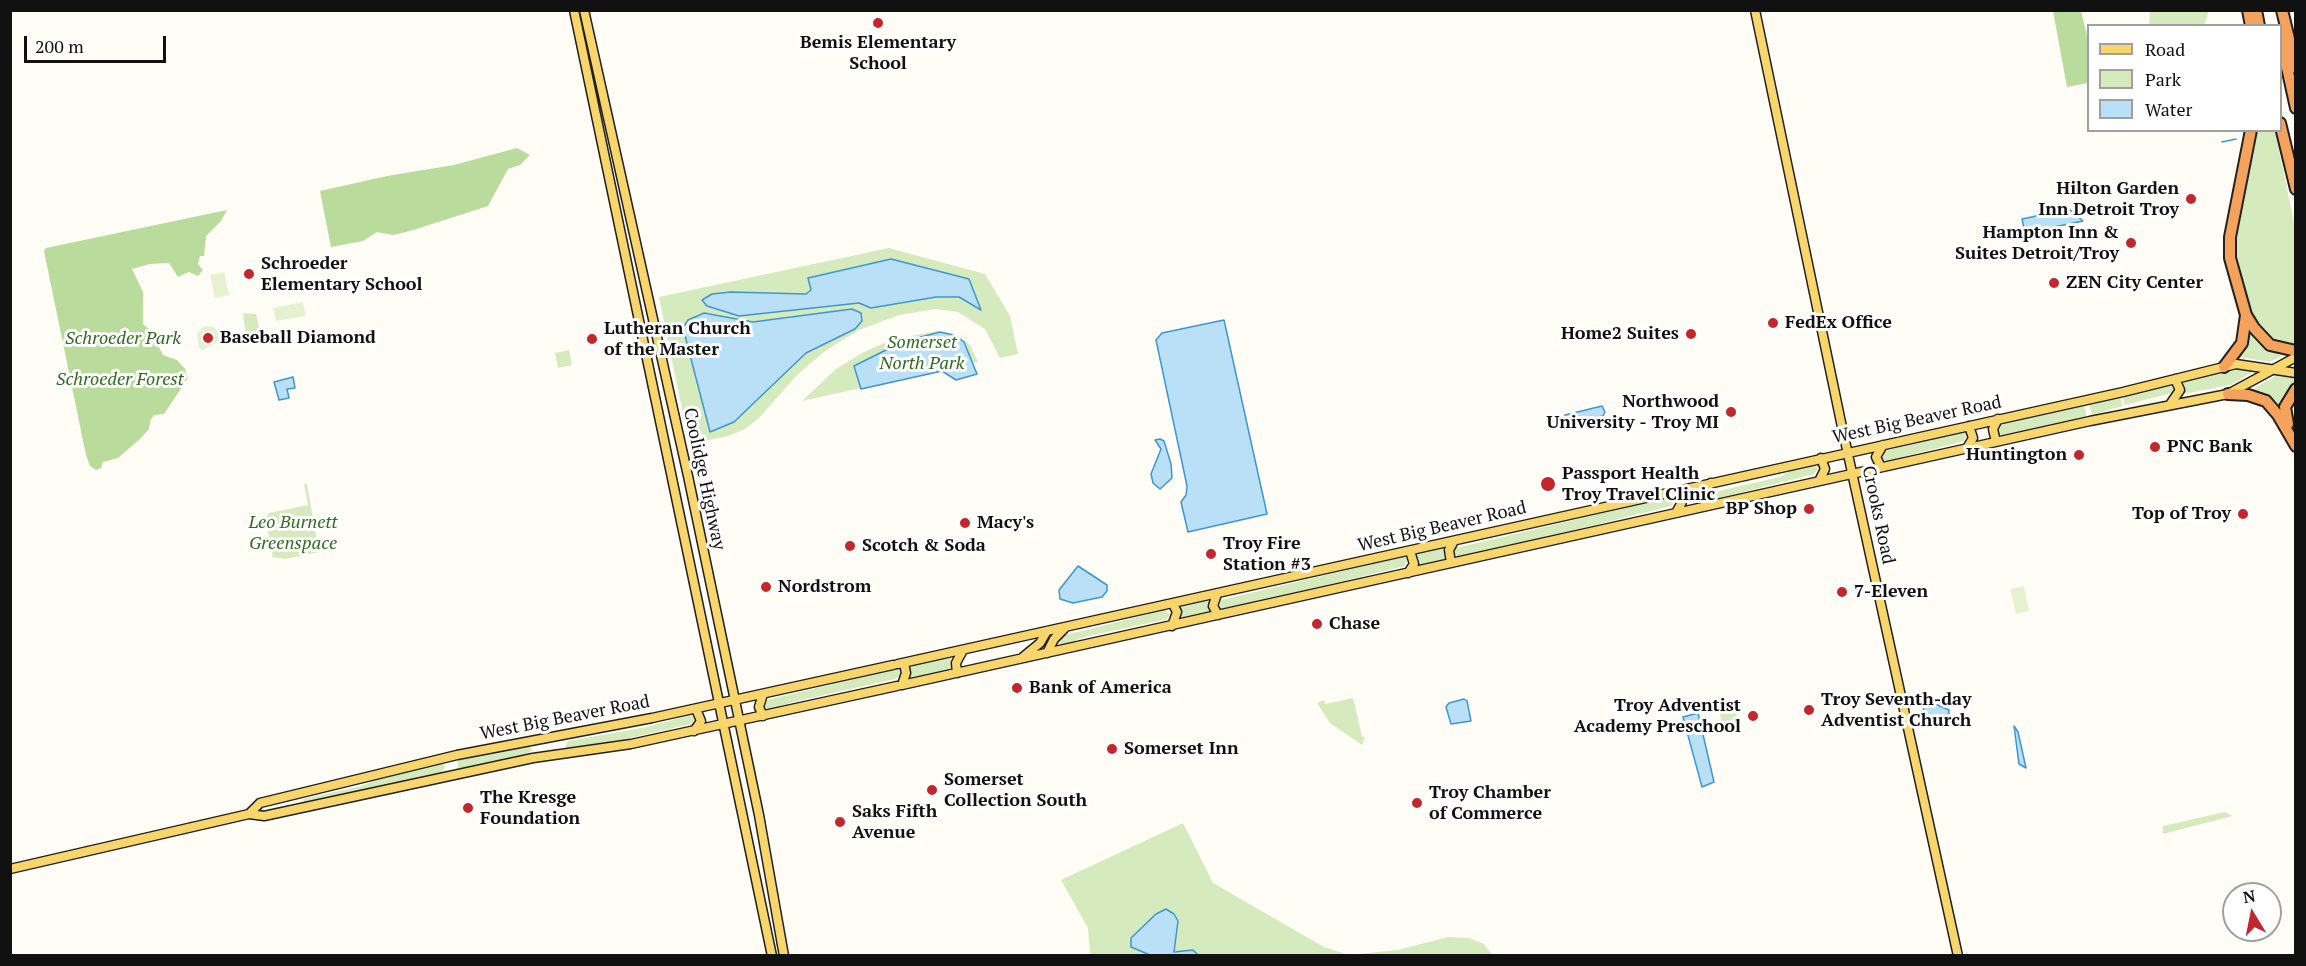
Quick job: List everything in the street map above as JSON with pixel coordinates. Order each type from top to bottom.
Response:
[{"type":"highway","points":[[2282,10],[2295,68]]},
{"type":"highway","points":[[2282,46],[2295,108]]},
{"type":"highway","points":[[2251,132],[2230,243],[2230,258],[2246,315],[2265,341],[2276,347],[2295,351]]},
{"type":"highway","points":[[2282,132],[2295,189]]},
{"type":"highway","points":[[2224,367],[2242,343],[2246,315]]},
{"type":"highway","points":[[2295,389],[2287,402],[2285,413],[2295,446]]},
{"type":"highway","points":[[2228,394],[2248,395],[2266,401],[2278,415],[2295,446]]},
{"type":"main road","name":"Coolidge Highway","points":[[574,10],[736,774],[772,956]]},
{"type":"main road","name":"Coolidge Highway","points":[[584,10],[735,700],[784,956]]},
{"type":"main road","name":"Crooks Road","points":[[1755,10],[1852,473],[1958,956]]},
{"type":"main road","points":[[607,169],[613,167],[617,169]]},
{"type":"main road","points":[[627,264],[633,268],[639,267]]},
{"type":"main road","points":[[633,293],[641,290],[646,295]]},
{"type":"main road","name":"West Big Beaver Road","points":[[10,869],[249,814],[264,816],[533,758],[562,755],[694,731],[1852,473],[2171,403],[2228,394],[2295,357]]},
{"type":"main road","name":"West Big Beaver Road","points":[[249,814],[260,803],[303,791],[536,740],[696,709],[1047,632],[1998,420],[2224,367],[2243,364],[2295,373]]},
{"type":"main road","points":[[2171,403],[2177,398],[2180,390],[2175,379]]},
{"type":"main road","points":[[1996,442],[1993,429],[1998,420]]},
{"type":"main road","points":[[1967,448],[1973,438],[1969,426]]},
{"type":"main road","points":[[1881,467],[1876,457],[1882,445]]},
{"type":"main road","points":[[1819,481],[1825,469],[1821,459]]},
{"type":"main road","points":[[1707,506],[1704,494],[1712,483]]},
{"type":"main road","points":[[1676,513],[1682,502],[1677,491]]},
{"type":"main road","points":[[686,539],[693,544],[701,541]]},
{"type":"main road","points":[[1451,563],[1449,550],[1454,541]]},
{"type":"main road","points":[[1408,573],[1414,559],[1410,551]]},
{"type":"main road","points":[[693,573],[700,571],[708,575]]},
{"type":"main road","points":[[1217,594],[1213,606],[1218,615]]},
{"type":"main road","points":[[1172,626],[1177,612],[1173,604]]},
{"type":"main road","points":[[1047,653],[1054,639],[1066,627]]},
{"type":"main road","points":[[706,632],[712,636],[720,632]]},
{"type":"main road","points":[[1022,658],[1040,643],[1047,632]]},
{"type":"main road","points":[[957,673],[956,663],[963,650]]},
{"type":"main road","points":[[898,664],[906,673],[900,686]]},
{"type":"main road","points":[[763,694],[759,707],[763,716]]},
{"type":"main road","points":[[694,731],[701,718],[696,709]]},
{"type":"main road","points":[[562,755],[559,745],[566,734]]},
{"type":"main road","points":[[533,758],[539,749],[536,740]]},
{"type":"main road","points":[[447,759],[453,765],[449,776]]},
{"type":"main road","points":[[736,774],[745,770],[750,773]]},
{"type":"main road","points":[[301,808],[298,801],[303,791]]},
{"type":"main road","points":[[752,856],[758,861],[767,858]]},
{"type":"green space","points":[[2150,10],[2209,11],[2205,24],[2149,24]]},
{"type":"green space","points":[[2053,11],[2081,11],[2087,36],[2087,83],[2067,87]]},
{"type":"green space","points":[[2255,132],[2275,132],[2295,227],[2295,345],[2276,342],[2256,324],[2235,254],[2236,228]]},
{"type":"green space","points":[[517,148],[530,155],[520,165],[508,169],[488,206],[410,231],[393,235],[377,232],[363,241],[331,247],[320,191],[387,176],[454,165]]},
{"type":"green space","name":"Schroeder Forest","points":[[227,210],[221,221],[206,236],[204,256],[200,256],[198,264],[203,270],[198,276],[189,272],[178,277],[169,263],[150,264],[132,269],[143,292],[143,324],[150,330],[163,355],[177,360],[185,369],[188,378],[164,414],[154,415],[149,429],[140,439],[118,458],[103,462],[101,468],[96,470],[90,466],[86,455],[44,251],[46,248]]},
{"type":"green space","name":"Somerset North Park","points":[[889,248],[985,274],[1010,316],[1018,354],[1000,358],[985,329],[958,312],[936,309],[899,315],[859,330],[825,351],[798,374],[759,418],[745,429],[728,436],[695,443],[688,438],[659,297]]},
{"type":"green space","points":[[224,272],[229,295],[215,298],[210,275]]},
{"type":"green space","points":[[303,302],[306,316],[276,321],[273,308]]},
{"type":"green space","points":[[243,313],[256,314],[261,335],[246,338]]},
{"type":"green space","name":"Baseball Diamond","points":[[204,326],[214,327],[218,332],[218,342],[203,350],[199,348],[197,334]]},
{"type":"green space","name":"Somerset North Park","points":[[938,331],[962,338],[970,345],[978,362],[802,401],[836,369],[864,352],[894,339]]},
{"type":"green space","points":[[2249,333],[2262,345],[2281,356],[2270,362],[2239,357]]},
{"type":"green space","points":[[569,350],[572,365],[558,368],[555,353]]},
{"type":"green space","points":[[2236,369],[2255,371],[2230,385],[2183,394],[2182,382]]},
{"type":"green space","points":[[2277,375],[2295,378],[2295,382],[2285,394],[2281,413],[2248,392]]},
{"type":"green space","points":[[2174,385],[2176,390],[2172,393],[2124,405],[2123,396]]},
{"type":"green space","points":[[2121,397],[2122,406],[2092,415],[2089,404]]},
{"type":"green space","points":[[2084,405],[2087,417],[2003,435],[1998,434],[2001,425]]},
{"type":"green space","points":[[1962,432],[1966,434],[1964,441],[1887,461],[1882,459],[1885,451]]},
{"type":"green space","points":[[1814,464],[1818,469],[1814,474],[1715,499],[1710,497],[1714,492],[1780,477],[1795,468]]},
{"type":"green space","name":"Leo Burnett Greenspace","points":[[304,484],[307,484],[319,552],[285,559],[273,557],[265,518],[269,513],[308,505]]},
{"type":"green space","points":[[1671,497],[1675,501],[1671,506],[1458,557],[1454,554],[1456,548]]},
{"type":"green space","points":[[1443,548],[1445,560],[1417,566],[1416,554]]},
{"type":"green space","points":[[1402,557],[1407,558],[1405,566],[1224,610],[1219,608],[1221,600]]},
{"type":"green space","points":[[2024,586],[2029,611],[2016,614],[2010,589]]},
{"type":"green space","points":[[1210,600],[1210,612],[1179,618],[1179,606]]},
{"type":"green space","points":[[1165,610],[1170,614],[1167,619],[1088,636],[1063,645],[1058,643],[1060,637],[1065,635]]},
{"type":"green space","points":[[951,658],[950,670],[908,678],[909,666]]},
{"type":"green space","points":[[900,668],[901,676],[895,679],[793,702],[769,710],[765,707],[767,700]]},
{"type":"green space","points":[[1353,698],[1362,737],[1365,737],[1362,745],[1330,723],[1317,703],[1324,700],[1325,704]]},
{"type":"green space","points":[[1735,707],[1738,723],[1723,727],[1719,710]]},
{"type":"green space","points":[[690,715],[695,718],[691,724],[603,744],[569,749],[565,747],[568,741],[647,727]]},
{"type":"green space","points":[[529,746],[532,750],[529,753],[458,771],[458,760]]},
{"type":"green space","points":[[443,763],[445,767],[442,772],[304,804],[303,799],[361,786],[391,774]]},
{"type":"green space","points":[[2225,812],[2232,816],[2163,834],[2163,826]]},
{"type":"green space","points":[[1183,823],[1213,883],[1324,947],[1349,955],[1090,955],[1088,928],[1061,880]]},
{"type":"green space","points":[[1448,937],[1469,938],[1484,944],[1492,955],[1349,955],[1398,950]]},
{"type":"water","points":[[2069,209],[2083,221],[2025,233],[2022,219]]},
{"type":"water","points":[[891,259],[969,279],[981,310],[959,297],[936,297],[871,308],[859,303],[739,316],[707,306],[702,300],[712,294],[731,292],[806,294],[811,290],[808,278]]},
{"type":"water","points":[[852,309],[861,313],[862,321],[855,329],[806,353],[734,422],[710,432],[683,328],[688,320],[704,313],[753,322]]},
{"type":"water","points":[[1224,320],[1267,514],[1188,532],[1181,502],[1186,495],[1187,486],[1156,340],[1162,333]]},
{"type":"water","name":"Somerset North Park","points":[[940,332],[954,335],[964,342],[977,374],[956,380],[942,371],[861,389],[854,366],[902,342]]},
{"type":"water","points":[[293,377],[295,388],[287,389],[289,398],[279,400],[274,382]]},
{"type":"water","points":[[1602,406],[1605,412],[1603,416],[1568,424],[1564,422],[1565,415]]},
{"type":"water","points":[[1155,440],[1164,441],[1171,464],[1172,478],[1160,489],[1153,483],[1151,474],[1161,449]]},
{"type":"water","points":[[1078,566],[1107,585],[1107,591],[1102,597],[1073,603],[1060,599],[1059,590]]},
{"type":"water","points":[[1464,699],[1467,701],[1471,721],[1451,724],[1446,707],[1449,703]]},
{"type":"water","points":[[1926,700],[1949,710],[1949,714],[1930,719],[1925,716],[1923,705]]},
{"type":"water","points":[[1698,713],[1714,782],[1702,787],[1683,717]]},
{"type":"water","points":[[2014,726],[2018,732],[2026,768],[2019,764]]},
{"type":"water","points":[[1166,909],[1174,914],[1178,921],[1174,952],[1193,950],[1198,955],[1150,955],[1131,947],[1131,938],[1156,914]]},
{"type":"waterway","points":[[2222,142],[2236,139]]},
{"type":"waterway","points":[[2292,956],[2296,955]]},
{"type":"place","name":"Bemis Elementary School","points":[[878,23]]},
{"type":"place","name":"Hilton Garden Inn Detroit Troy","points":[[2191,199]]},
{"type":"place","name":"Hampton Inn & Suites Detroit/Troy","points":[[2131,243]]},
{"type":"place","name":"Schroeder Elementary School","points":[[249,274]]},
{"type":"place","name":"ZEN City Center","points":[[2054,283]]},
{"type":"place","name":"FedEx Office","points":[[1773,323]]},
{"type":"place","name":"Home2 Suites","points":[[1691,334]]},
{"type":"place","name":"Baseball Diamond","points":[[208,338]]},
{"type":"place","name":"Lutheran Church of the Master","points":[[592,339]]},
{"type":"place","name":"Northwood University - Troy MI","points":[[1731,412]]},
{"type":"place","name":"PNC Bank","points":[[2155,447]]},
{"type":"place","name":"Huntington","points":[[2079,455]]},
{"type":"place","name":"Passport Health Troy Travel Clinic","points":[[1548,484]]},
{"type":"place","name":"BP Shop","points":[[1809,509]]},
{"type":"place","name":"Top of Troy","points":[[2243,514]]},
{"type":"place","name":"Macy's","points":[[965,523]]},
{"type":"place","name":"Scotch & Soda","points":[[850,546]]},
{"type":"place","name":"Troy Fire Station #3","points":[[1211,554]]},
{"type":"place","name":"Nordstrom","points":[[766,587]]},
{"type":"place","name":"7-Eleven","points":[[1842,592]]},
{"type":"place","name":"Chase","points":[[1317,624]]},
{"type":"place","name":"Bank of America","points":[[1017,688]]},
{"type":"place","name":"Troy Seventh-day Adventist Church","points":[[1809,710]]},
{"type":"place","name":"Troy Adventist Academy Preschool","points":[[1753,716]]},
{"type":"place","name":"Somerset Inn","points":[[1112,749]]},
{"type":"place","name":"Somerset Collection South","points":[[932,790]]},
{"type":"place","name":"Troy Chamber of Commerce","points":[[1417,803]]},
{"type":"place","name":"The Kresge Foundation","points":[[468,808]]},
{"type":"place","name":"Saks Fifth Avenue","points":[[840,822]]},
{"type":"park label","name":"Schroeder Park","points":[[123,339]]}]
